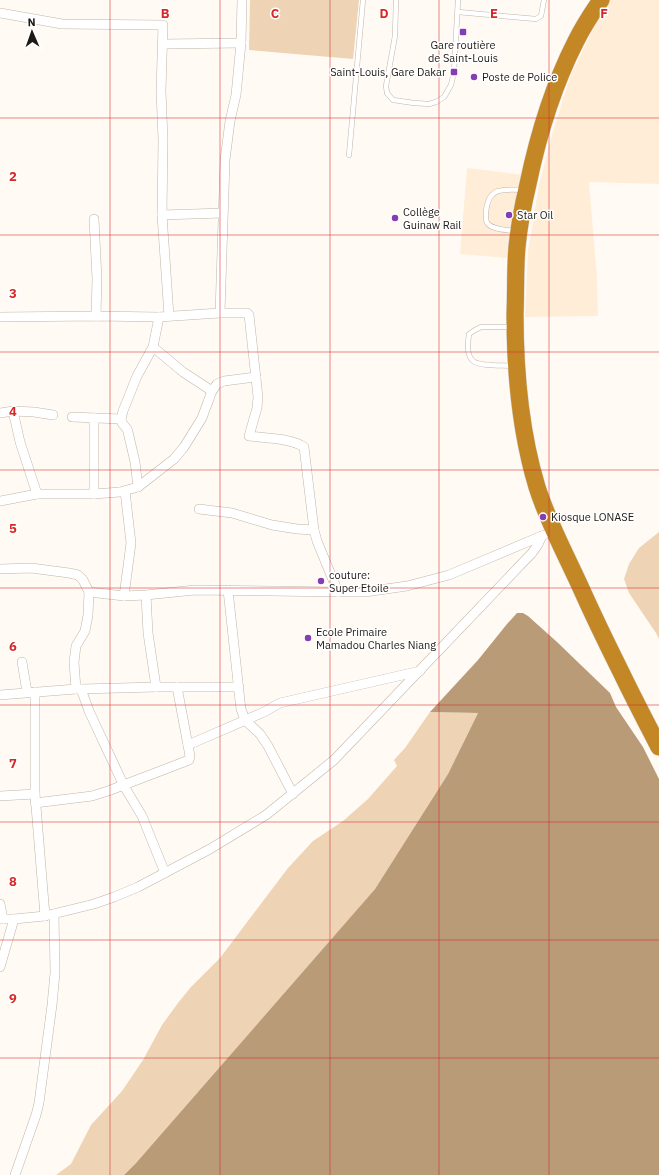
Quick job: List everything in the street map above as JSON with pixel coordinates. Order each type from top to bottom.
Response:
[{"type":"highway","points":[[601,0],[588,19],[576,41],[560,77],[544,123],[526,190],[518,231],[515,272],[515,327],[519,393],[531,467],[543,504],[548,533],[659,747]]},
{"type":"street","points":[[220,313],[226,155],[230,121],[236,95],[242,42],[242,0]]},
{"type":"street","points":[[0,13],[62,24],[163,24],[161,91],[163,140],[162,215],[169,316]]},
{"type":"street","points":[[163,44],[242,42]]},
{"type":"street","points":[[162,215],[223,213]]},
{"type":"street","points":[[94,219],[97,279],[96,316]]},
{"type":"street","points":[[0,318],[96,316],[159,317],[220,313],[246,313],[249,315],[258,397],[257,408],[249,436],[281,439],[301,444],[304,447],[316,541],[338,592]]},
{"type":"street","points":[[138,486],[135,462],[128,432],[121,419],[137,376],[153,347],[159,317]]},
{"type":"street","points":[[153,347],[182,372],[212,391]]},
{"type":"street","points":[[0,500],[37,494],[94,494],[120,492],[138,486],[174,459],[184,447],[202,418],[212,391],[217,384],[224,381],[256,377]]},
{"type":"street","points":[[13,412],[20,442],[37,494]]},
{"type":"street","points":[[0,413],[34,412],[53,415]]},
{"type":"street","points":[[72,417],[121,419]]},
{"type":"street","points":[[94,418],[94,494]]},
{"type":"street","points":[[124,596],[131,543],[125,491]]},
{"type":"street","points":[[199,509],[237,514],[272,525],[314,530]]},
{"type":"street","points":[[89,592],[124,596],[195,590],[365,592],[407,586],[449,575],[548,533]]},
{"type":"street","points":[[0,904],[1,919],[14,919],[50,915],[94,904],[138,887],[210,849],[266,815],[334,760],[532,554],[548,533]]},
{"type":"street","points":[[0,569],[31,568],[69,573],[78,575],[83,580],[89,592],[88,615],[85,631],[76,646],[74,662],[78,689],[124,786],[142,816],[165,873]]},
{"type":"street","points":[[228,590],[241,709],[245,720],[260,734],[268,746],[293,794]]},
{"type":"street","points":[[146,595],[148,633],[156,687]]},
{"type":"street","points":[[15,1175],[36,1115],[52,1005],[54,973],[50,915],[35,798],[31,692],[22,662]]},
{"type":"street","points":[[188,745],[264,712],[280,703],[421,670]]},
{"type":"street","points":[[0,796],[35,798],[92,796],[124,786],[189,760],[190,756],[177,687]]},
{"type":"street","points":[[0,694],[78,689],[239,687]]},
{"type":"street","points":[[0,967],[14,919]]},
{"type":"lane","points":[[349,155],[363,0]]},
{"type":"lane","points":[[396,0],[395,36],[386,86],[388,93],[393,100],[430,104],[444,97],[451,85],[454,72],[458,0]]},
{"type":"lane","points":[[458,12],[536,19],[540,16],[544,0]]},
{"type":"lane","points":[[518,231],[494,227],[488,224],[486,219],[487,202],[491,195],[497,191],[526,190]]},
{"type":"lane","points":[[515,327],[481,327],[469,334],[468,345],[470,356],[474,362],[481,364],[517,366]]},
{"type":"shaded area","points":[[250,0],[359,0],[353,59],[249,50]]},
{"type":"shaded area","points":[[610,0],[659,0],[659,184],[589,182],[597,278],[598,316],[525,317],[528,251],[539,185],[551,138],[570,77],[594,27]]},
{"type":"shaded area","points":[[467,168],[532,176],[518,259],[460,254]]},
{"type":"shaded area","points":[[659,532],[659,639],[629,593],[624,579],[629,564],[639,548]]},
{"type":"shaded area","points":[[517,613],[523,613],[528,616],[610,693],[616,707],[643,747],[659,779],[659,1175],[124,1175],[375,889],[448,774],[478,713],[430,712],[478,660]]},
{"type":"shaded area","points":[[430,712],[478,713],[448,774],[375,889],[124,1175],[56,1175],[71,1164],[91,1125],[122,1091],[143,1060],[162,1025],[178,1003],[191,987],[220,958],[288,868],[313,841],[343,821],[368,799],[397,766],[394,760],[405,748]]},
{"type":"place","name":"Gare routière de Saint-Louis","points":[[463,32]]},
{"type":"place","name":"Saint-Louis, Gare Dakar","points":[[454,72]]},
{"type":"place","name":"Poste de Police","points":[[474,77]]},
{"type":"place","name":"Star Oil","points":[[509,215]]},
{"type":"place","name":"Collège Guinaw Rail","points":[[395,218]]},
{"type":"place","name":"Kiosque LONASE","points":[[543,517]]},
{"type":"place","name":"couture: Super Etoile","points":[[321,581]]},
{"type":"place","name":"Ecole Primaire Mamadou Charles Niang","points":[[308,638]]}]
